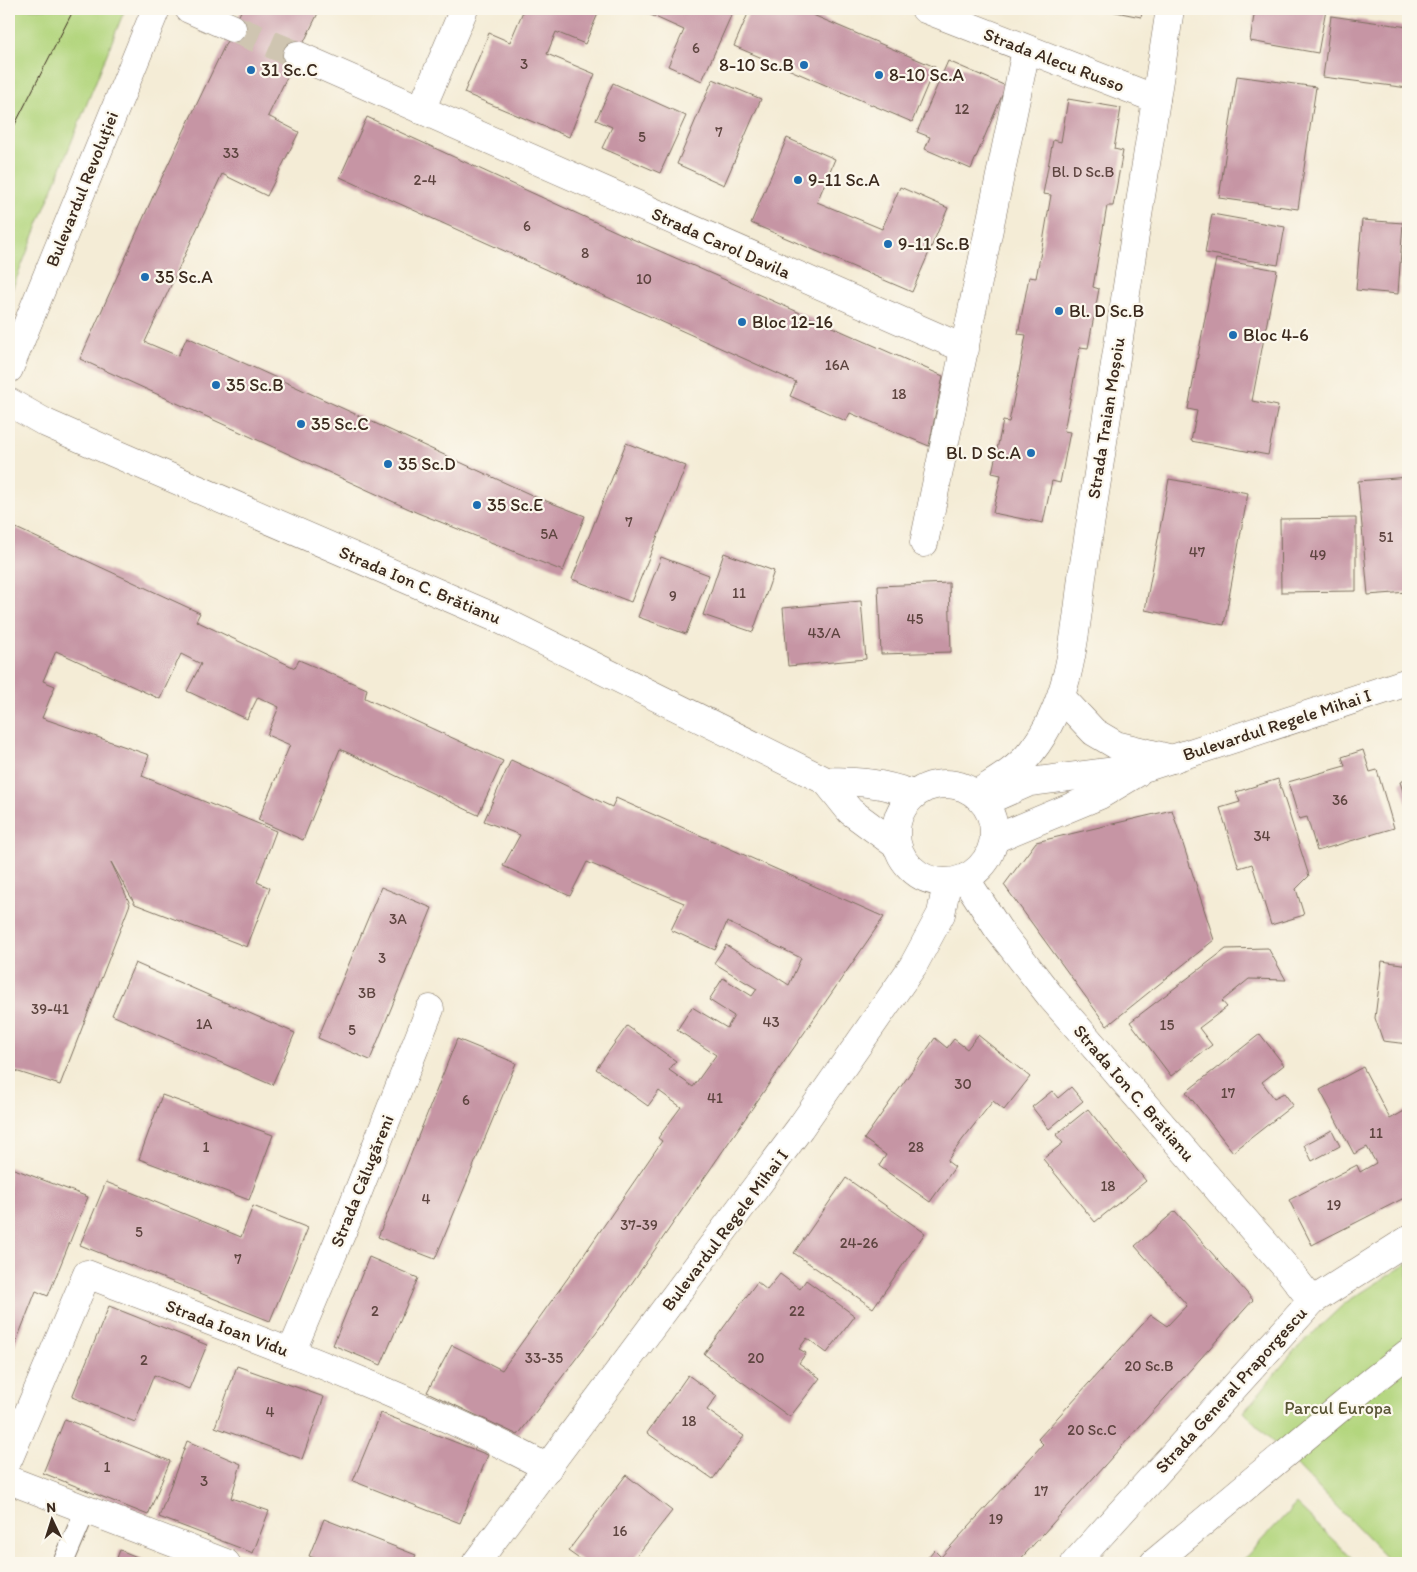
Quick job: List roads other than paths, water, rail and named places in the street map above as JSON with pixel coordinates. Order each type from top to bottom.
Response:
[{"type":"street","name":"Bulevardul Revoluției","points":[[9,368],[156,9]]},
{"type":"street","points":[[189,9],[232,28]]},
{"type":"street","points":[[421,110],[464,9]]},
{"type":"street","name":"Strada Alecu Russo","points":[[925,9],[1026,50],[1156,99]]},
{"type":"street","name":"Strada Traian Moșoiu","points":[[980,798],[1030,753],[1045,731],[1061,697],[1073,650],[1082,577],[1170,9]]},
{"type":"street","points":[[924,543],[1026,50]]},
{"type":"street","name":"Strada Carol Davila","points":[[297,55],[965,349]]},
{"type":"street","name":"Strada Ion C. Brătianu","points":[[9,402],[46,422],[114,453],[503,620],[826,781],[850,811],[896,846]]},
{"type":"street","name":"Bulevardul Regele Mihai I","points":[[980,798],[1030,782],[1147,767],[1408,682]]},
{"type":"street","points":[[1061,697],[1094,732],[1116,744],[1172,759]]},
{"type":"street","name":"Bulevardul Regele Mihai I","points":[[994,839],[1100,795],[1147,767]]},
{"type":"street","name":"Strada Ion C. Brătianu","points":[[826,781],[860,781],[886,784],[913,794]]},
{"type":"street","points":[[934,784],[956,784],[980,798],[993,820],[994,839],[991,852],[976,872],[956,881],[925,879],[906,865],[896,846],[895,826],[901,808],[913,794],[934,784]]},
{"type":"street","name":"Strada Ion C. Brătianu","points":[[956,881],[998,929],[1045,990],[1289,1271],[1312,1301]]},
{"type":"street","name":"Bulevardul Regele Mihai I","points":[[476,1563],[800,1128],[914,966],[942,914],[956,881]]},
{"type":"street","name":"Strada Călugăreni","points":[[291,1353],[347,1220],[430,1009]]},
{"type":"street","name":"Strada General Praporgescu","points":[[1074,1563],[1312,1301],[1408,1240]]},
{"type":"street","name":"Strada Ioan Vidu","points":[[9,1458],[87,1274],[291,1353],[482,1433],[548,1468]]},
{"type":"street","points":[[1154,1563],[1408,1353]]},
{"type":"street","points":[[9,1480],[226,1563]]},
{"type":"lane","points":[[63,1563],[86,1509]]},
{"type":"tunnel","points":[[232,28],[297,55]]},
{"type":"tram line","points":[[9,136],[74,9]]},
{"type":"place","name":"8-10 Sc.B","points":[[804,65]]},
{"type":"place","name":"31 Sc.C","points":[[251,70]]},
{"type":"place","name":"8-10 Sc.A","points":[[879,75]]},
{"type":"place","name":"9-11 Sc.A","points":[[798,180]]},
{"type":"place","name":"9-11 Sc.B","points":[[888,244]]},
{"type":"place","name":"35 Sc.A","points":[[145,277]]},
{"type":"place","name":"Bl. D Sc.B","points":[[1059,311]]},
{"type":"place","name":"Bloc 12-16","points":[[742,322]]},
{"type":"place","name":"Bloc 4-6","points":[[1233,335]]},
{"type":"place","name":"35 Sc.B","points":[[216,385]]},
{"type":"place","name":"35 Sc.C","points":[[301,424]]},
{"type":"place","name":"Bl. D Sc.A","points":[[1031,453]]},
{"type":"place","name":"35 Sc.D","points":[[388,464]]},
{"type":"place","name":"35 Sc.E","points":[[477,505]]},
{"type":"park label","name":"Parcul Europa","points":[[1338,1408]]}]
